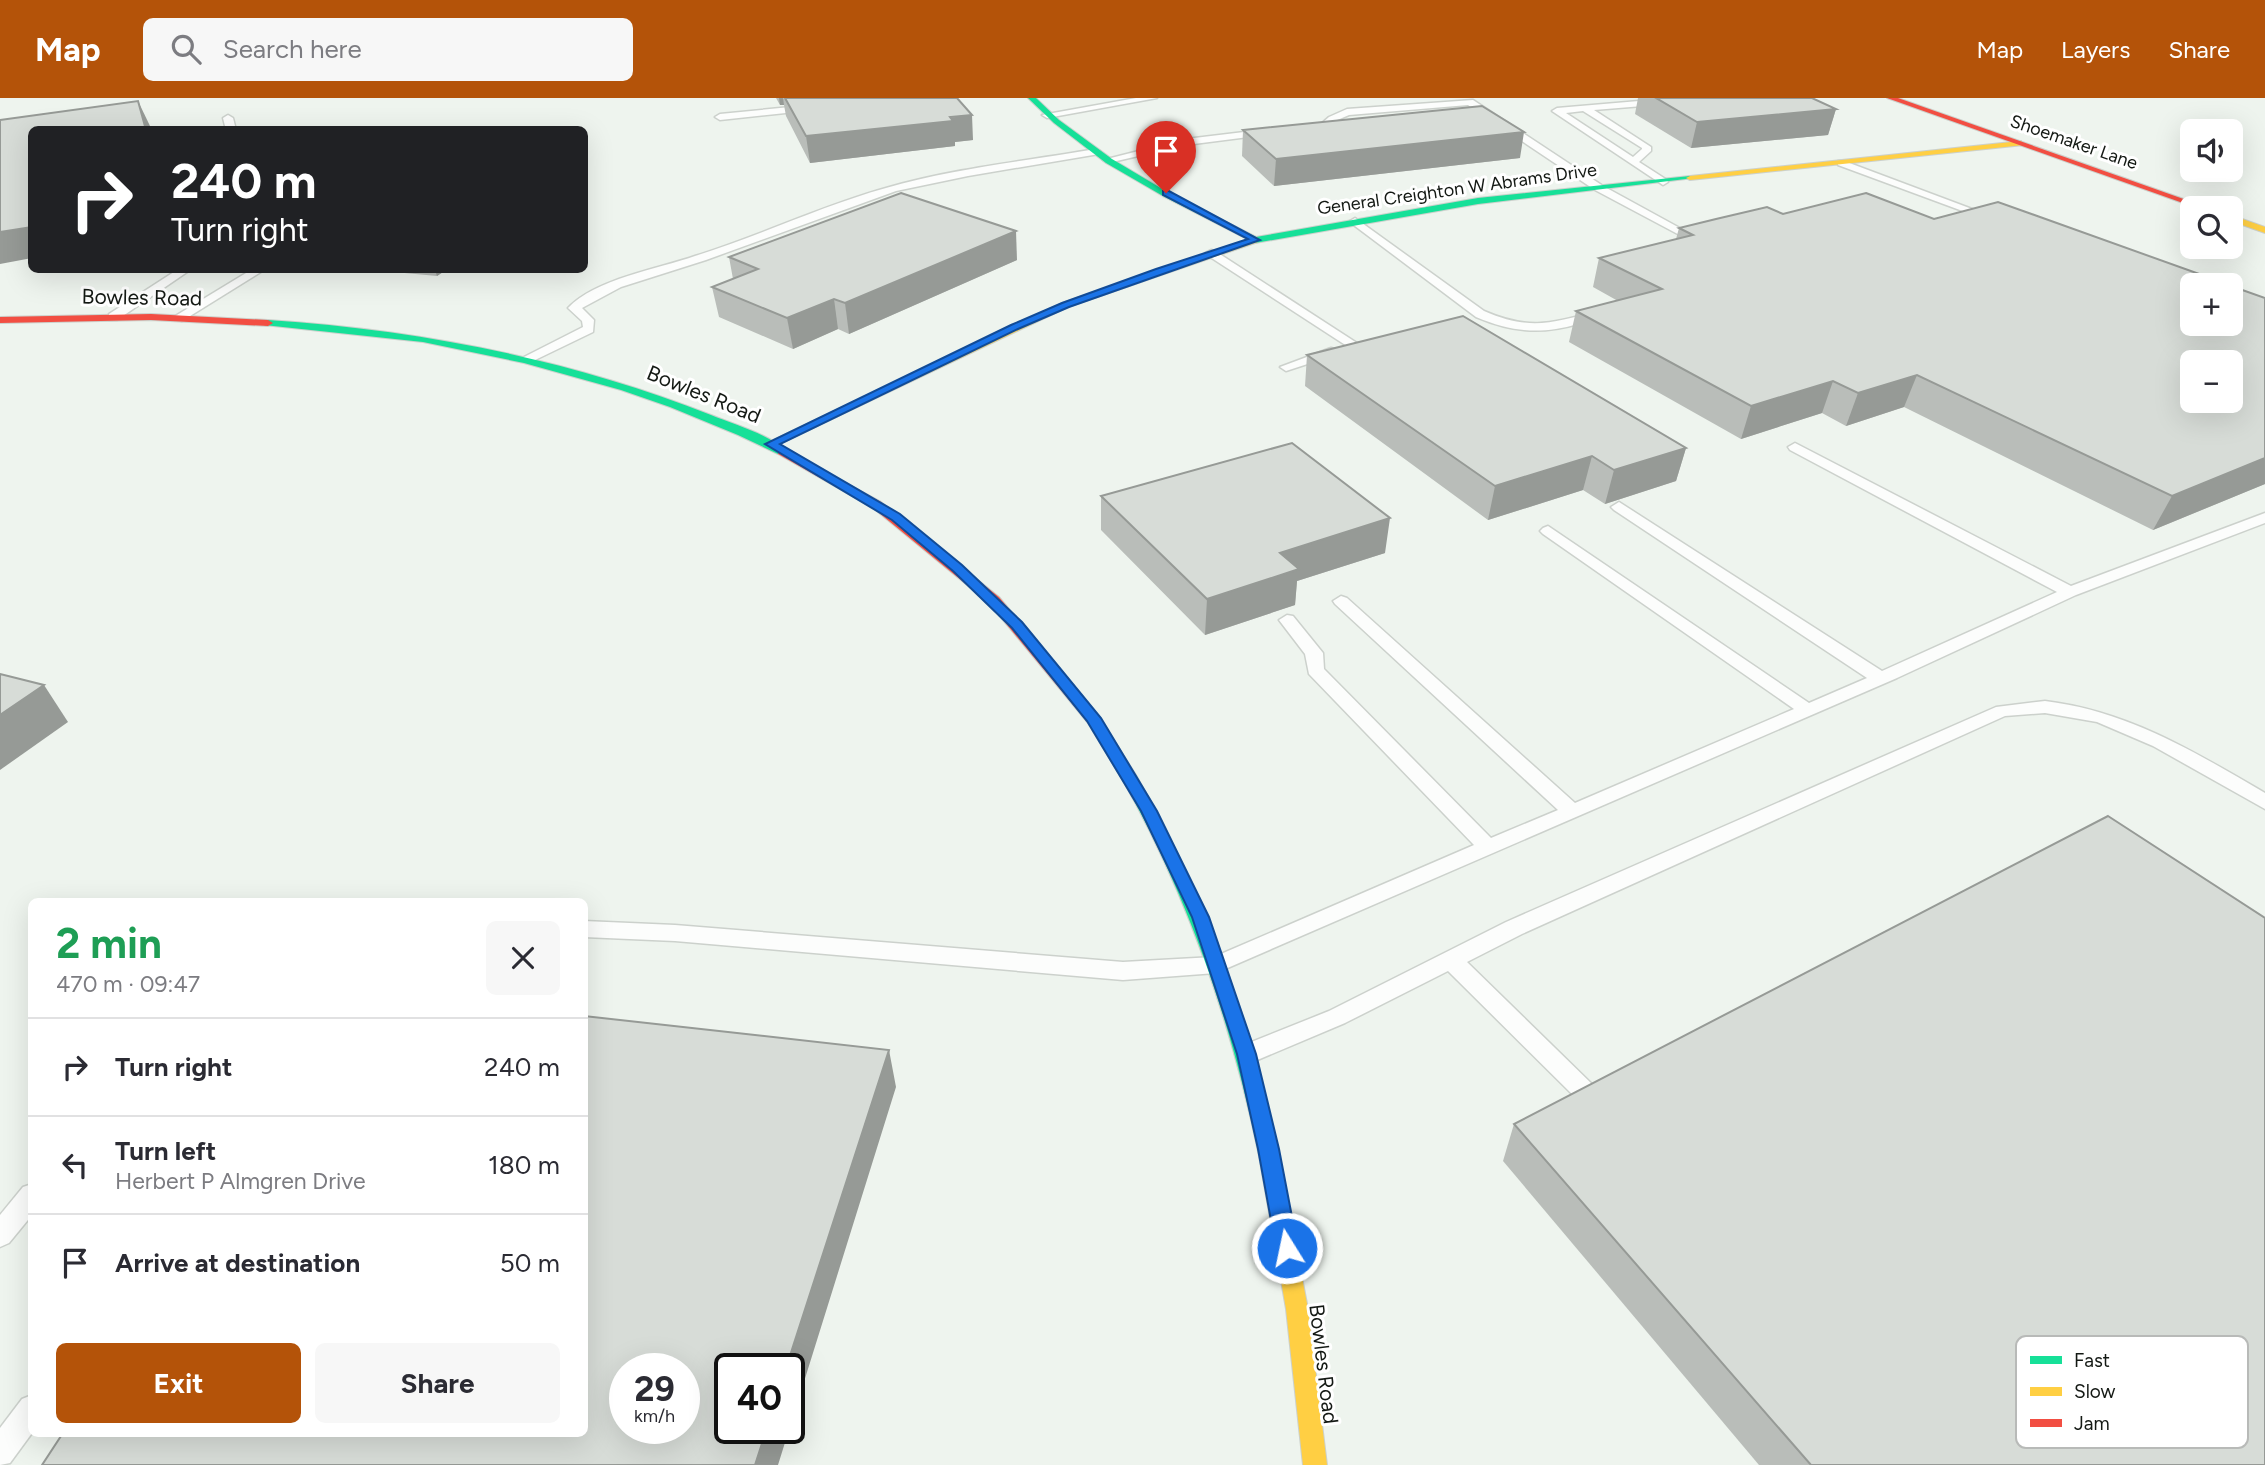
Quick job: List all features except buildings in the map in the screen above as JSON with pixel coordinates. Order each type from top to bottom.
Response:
[{"type":"street","points":[[1032,98],[1067,133],[1102,156],[1255,240]]},
{"type":"street","name":"Shoemaker Lane","points":[[1891,98],[2180,199]]},
{"type":"street","name":"General Creighton W Abrams Drive","points":[[771,444],[1014,327],[1090,296],[1255,240],[1478,201],[2021,144]]},
{"type":"street","points":[[2243,222],[2265,230]]},
{"type":"street","name":"Bowles Road","points":[[0,320],[178,318],[359,330],[458,344],[528,358],[652,394],[771,444],[896,517],[988,595],[1038,649],[1093,718],[1149,811],[1201,917],[1247,1054],[1269,1149],[1291,1273],[1311,1415],[1315,1465]]},
{"type":"lane","points":[[1047,115],[1148,98]]},
{"type":"lane","points":[[1663,182],[1557,111],[1704,98]]},
{"type":"lane","points":[[1324,127],[1332,119],[1346,112],[1470,102],[1600,188],[1693,238]]},
{"type":"lane","points":[[720,117],[828,106]]},
{"type":"lane","points":[[1389,109],[1403,119]]},
{"type":"lane","points":[[1585,109],[1648,149],[1633,162]]},
{"type":"lane","points":[[228,118],[230,126]]},
{"type":"lane","points":[[1291,129],[1341,129]]},
{"type":"lane","points":[[528,358],[589,329],[588,320],[575,308],[604,291],[722,251],[847,202],[951,176],[1278,131]]},
{"type":"lane","points":[[1841,163],[2006,224]]},
{"type":"lane","points":[[1957,220],[1981,215]]},
{"type":"lane","points":[[1355,221],[1480,314],[1501,324],[1519,329],[1542,330],[1609,312]]},
{"type":"lane","points":[[1680,241],[1706,235]]},
{"type":"lane","points":[[1211,253],[1360,343],[1286,366]]},
{"type":"lane","points":[[113,317],[179,273]]},
{"type":"lane","points":[[178,318],[253,273]]},
{"type":"lane","points":[[1795,447],[2070,592]]},
{"type":"lane","points":[[1619,507],[1880,678]]},
{"type":"lane","points":[[588,929],[675,933],[1123,971],[1216,965],[1807,710],[2070,592],[2265,518]]},
{"type":"lane","points":[[1548,531],[1807,710]]},
{"type":"lane","points":[[1341,601],[1573,811]]},
{"type":"lane","points":[[1287,620],[1314,653],[1315,670],[1489,848]]},
{"type":"lane","points":[[1247,1054],[1337,1017],[1514,928],[2002,711],[2045,707],[2111,719],[2170,746],[2265,802]]},
{"type":"lane","points":[[1451,960],[1587,1094]]},
{"type":"lane","points":[[0,1235],[28,1200]]},
{"type":"lane","points":[[0,1453],[28,1414]]},
{"type":"traffic: fast","points":[[1032,98],[1056,121],[1109,161],[1255,240]]},
{"type":"traffic: fast","points":[[1255,240],[1478,201],[1690,178]]},
{"type":"traffic: fast","points":[[268,323],[423,339],[525,360],[576,373],[674,405],[742,432],[782,452]]},
{"type":"traffic: fast","points":[[1128,775],[1176,865],[1215,960],[1246,1057],[1269,1156]]},
{"type":"traffic: slow","points":[[1690,178],[2021,143]]},
{"type":"traffic: slow","points":[[2243,222],[2265,230]]},
{"type":"traffic: slow","points":[[771,444],[1065,305],[1255,240]]},
{"type":"traffic: slow","points":[[1269,1156],[1297,1309],[1315,1465]]},
{"type":"traffic: jam","points":[[1891,98],[2180,199]]},
{"type":"traffic: jam","points":[[0,320],[151,317],[268,323]]},
{"type":"traffic: jam","points":[[782,452],[877,505],[994,600],[1094,720],[1128,775]]},
{"type":"route","points":[[1166,193],[1255,240],[1066,305],[1014,327],[771,444],[800,458],[896,517],[958,568],[1017,625],[1093,718],[1149,811],[1201,917],[1247,1054],[1269,1149],[1287,1248]]}]
